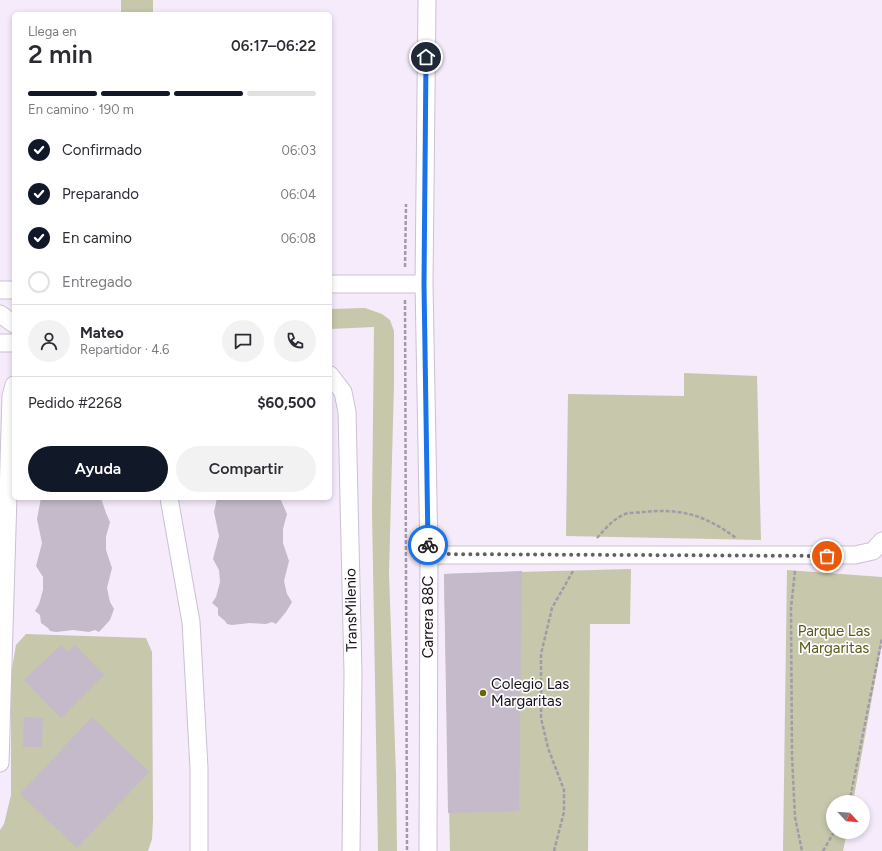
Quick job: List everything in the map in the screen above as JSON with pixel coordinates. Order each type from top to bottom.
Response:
[{"type":"street","name":"Carrera 88C","points":[[427,0],[424,284],[429,554],[428,851]]},
{"type":"street","points":[[332,284],[424,284]]},
{"type":"street","points":[[0,290],[12,290]]},
{"type":"street","points":[[0,314],[12,323]]},
{"type":"street","points":[[0,343],[12,343]]},
{"type":"street","name":"TransMilenio","points":[[332,378],[343,392],[347,412],[353,674],[351,851]]},
{"type":"street","points":[[0,763],[12,393]]},
{"type":"street","points":[[169,500],[191,622],[199,768],[199,851]]},
{"type":"street","points":[[429,554],[855,556],[878,546]]},
{"type":"path","points":[[406,203],[407,851]]},
{"type":"path","points":[[554,851],[564,812],[564,790],[548,748],[542,718],[541,654],[552,608],[583,554],[609,524],[626,514],[657,511],[688,513],[717,524],[736,538],[746,555]]},
{"type":"path","points":[[800,556],[793,580],[791,608],[791,669],[795,817],[802,851]]},
{"type":"path","points":[[851,795],[882,638]]},
{"type":"path","points":[[823,851],[830,839]]},
{"type":"green space","points":[[121,0],[153,0],[153,12],[121,12]]},
{"type":"green space","points":[[365,308],[382,314],[390,320],[394,331],[389,573],[396,774],[397,851],[378,851],[372,511],[374,327],[332,329],[332,309]]},
{"type":"green space","points":[[684,373],[757,376],[761,540],[566,536],[568,394],[684,396]]},
{"type":"green space","points":[[631,569],[630,624],[590,624],[588,851],[450,851],[444,574]]},
{"type":"green space","name":"Parque Las Margaritas","points":[[787,570],[882,577],[882,643],[854,795],[826,795],[826,839],[846,839],[843,851],[783,851]]},
{"type":"green space","points":[[26,634],[146,638],[152,652],[153,820],[152,839],[148,851],[0,851],[0,830],[4,824],[11,795],[11,674],[16,645]]},
{"type":"building","points":[[41,500],[102,500],[110,522],[106,537],[106,550],[112,568],[107,588],[110,602],[114,609],[110,620],[99,632],[95,630],[89,632],[73,630],[56,632],[50,631],[41,623],[40,615],[35,611],[39,604],[43,590],[43,577],[36,566],[42,543],[37,519]]},
{"type":"building","points":[[217,500],[281,500],[287,514],[283,529],[283,543],[289,561],[284,581],[287,594],[292,602],[276,624],[272,622],[266,624],[250,623],[232,625],[227,624],[218,615],[218,608],[212,603],[216,597],[220,582],[219,570],[213,559],[219,536],[214,512]]},
{"type":"building","name":"Colegio Las Margaritas","points":[[522,571],[519,811],[448,813],[444,574]]},
{"type":"building","points":[[61,645],[68,652],[75,645],[104,675],[61,718],[24,680]]},
{"type":"building","points":[[24,717],[43,718],[42,747],[23,747]]},
{"type":"building","points":[[92,717],[149,772],[77,848],[20,794]]},
{"type":"way so far","points":[[428,545],[429,554],[827,556]]},
{"type":"place","name":"Colegio Las Margaritas","points":[[483,693]]},
{"type":"route","points":[[426,57],[424,284],[428,545]]}]
